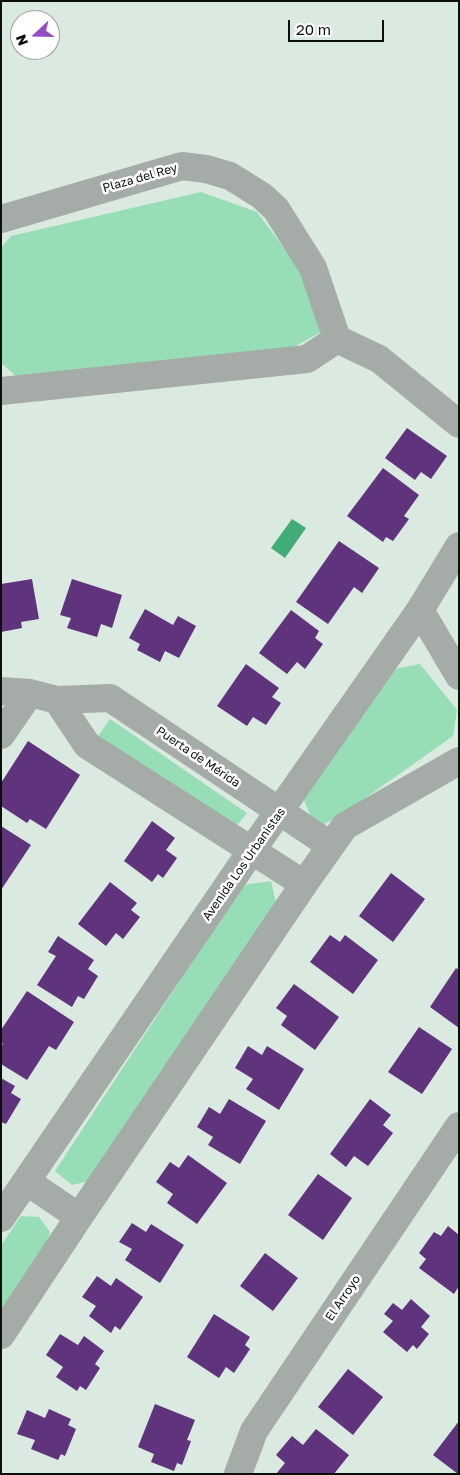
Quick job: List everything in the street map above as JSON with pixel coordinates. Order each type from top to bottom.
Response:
[{"type":"street","name":"Plaza del Rey","points":[[1,219],[182,166],[206,169],[230,176],[262,196],[276,209],[313,268],[337,339]]},
{"type":"street","points":[[1,391],[307,358],[337,339],[379,359],[459,424]]},
{"type":"street","name":"Avenida Los Urbanistas","points":[[1,1218],[252,850],[420,610],[459,546]]},
{"type":"street","points":[[420,610],[459,676]]},
{"type":"street","name":"Puerta de Mérida","points":[[1,690],[30,693],[57,700],[110,698],[330,846]]},
{"type":"street","points":[[1,735],[30,693]]},
{"type":"street","points":[[57,700],[87,745],[304,884]]},
{"type":"street","points":[[1,1335],[345,826],[459,761]]},
{"type":"street","name":"El Arroyo","points":[[238,1474],[254,1431],[459,1126]]},
{"type":"street","points":[[26,1181],[79,1217]]},
{"type":"shaded area","points":[[201,192],[257,212],[302,272],[321,332],[292,348],[16,376],[1,363],[1,248],[11,236]]},
{"type":"shaded area","points":[[292,519],[306,528],[285,558],[271,548]]},
{"type":"shaded area","points":[[420,664],[457,710],[453,736],[340,816],[324,824],[311,817],[304,800],[395,669]]},
{"type":"shaded area","points":[[110,719],[247,813],[234,829],[98,736]]},
{"type":"shaded area","points":[[271,881],[277,907],[90,1181],[72,1185],[55,1171],[243,885]]},
{"type":"shaded area","points":[[21,1216],[39,1217],[50,1232],[46,1247],[1,1317],[1,1245]]},
{"type":"building","points":[[407,428],[447,456],[431,479],[421,472],[415,480],[385,458]]},
{"type":"building","points":[[383,468],[419,495],[404,516],[409,519],[393,541],[386,537],[383,542],[347,516]]},
{"type":"building","points":[[339,541],[379,568],[362,593],[354,587],[328,624],[296,602]]},
{"type":"building","points":[[32,579],[39,619],[21,622],[22,628],[1,632],[1,584]]},
{"type":"building","points":[[72,579],[122,595],[112,628],[101,624],[97,637],[67,628],[71,618],[60,615]]},
{"type":"building","points":[[145,609],[173,625],[178,616],[196,626],[179,658],[165,651],[160,662],[137,650],[140,644],[129,638]]},
{"type":"building","points":[[291,610],[319,631],[315,638],[323,644],[305,669],[297,662],[287,674],[259,653]]},
{"type":"building","points":[[246,664],[279,688],[272,697],[281,703],[266,725],[253,717],[247,726],[217,706]]},
{"type":"building","points":[[28,741],[80,775],[46,829],[30,819],[27,823],[1,806],[1,783]]},
{"type":"building","points":[[152,821],[175,838],[166,850],[177,858],[163,878],[158,874],[152,882],[124,861]]},
{"type":"building","points":[[1,826],[31,845],[1,890]]},
{"type":"building","points":[[391,873],[425,899],[393,942],[359,916]]},
{"type":"building","points":[[110,882],[137,903],[131,910],[140,917],[123,939],[116,933],[106,946],[78,924]]},
{"type":"building","points":[[330,935],[340,942],[345,935],[378,960],[353,994],[310,962]]},
{"type":"building","points":[[58,936],[94,960],[88,969],[98,976],[84,999],[78,996],[72,1007],[37,985],[56,956],[48,952]]},
{"type":"building","points":[[456,968],[459,970],[459,1028],[430,1007]]},
{"type":"building","points":[[294,984],[339,1017],[315,1050],[281,1025],[287,1016],[276,1008]]},
{"type":"building","points":[[27,991],[74,1022],[56,1050],[49,1046],[27,1080],[1,1064],[1,1047],[3,1044],[1,1043],[1,1030]]},
{"type":"building","points":[[419,1027],[452,1049],[422,1094],[388,1072]]},
{"type":"building","points":[[248,1046],[262,1055],[267,1046],[304,1069],[279,1110],[246,1089],[253,1079],[235,1068]]},
{"type":"building","points":[[1,1078],[15,1086],[11,1093],[21,1099],[6,1124],[1,1122]]},
{"type":"building","points":[[229,1099],[266,1121],[240,1164],[208,1145],[213,1137],[197,1127],[209,1107],[220,1114]]},
{"type":"building","points":[[370,1099],[391,1115],[383,1125],[393,1133],[368,1166],[354,1156],[346,1167],[330,1154]]},
{"type":"building","points":[[188,1155],[227,1183],[197,1224],[167,1203],[173,1194],[156,1182],[170,1162],[179,1168]]},
{"type":"building","points":[[318,1174],[352,1198],[323,1240],[288,1215]]},
{"type":"building","points":[[132,1223],[146,1232],[151,1224],[184,1245],[160,1283],[125,1260],[132,1249],[119,1242]]},
{"type":"building","points":[[448,1226],[459,1235],[459,1286],[454,1294],[419,1268],[426,1259],[419,1253],[434,1232],[441,1236]]},
{"type":"building","points":[[265,1253],[298,1278],[273,1311],[240,1286]]},
{"type":"building","points":[[97,1276],[111,1286],[116,1278],[143,1297],[120,1330],[115,1326],[111,1333],[89,1316],[96,1306],[82,1297]]},
{"type":"building","points":[[411,1299],[430,1316],[421,1327],[429,1334],[417,1349],[413,1345],[407,1352],[383,1332],[393,1321],[384,1314],[393,1303],[402,1310]]},
{"type":"building","points":[[214,1314],[250,1337],[245,1345],[250,1349],[234,1373],[226,1367],[219,1378],[187,1357]]},
{"type":"building","points":[[60,1334],[78,1345],[84,1336],[104,1351],[95,1364],[100,1368],[86,1390],[80,1386],[77,1391],[56,1377],[63,1367],[46,1355]]},
{"type":"building","points":[[348,1369],[383,1397],[353,1435],[318,1407]]},
{"type":"building","points":[[155,1404],[195,1420],[187,1440],[191,1441],[182,1465],[177,1463],[174,1471],[151,1462],[154,1454],[138,1447]]},
{"type":"building","points":[[49,1409],[71,1419],[68,1425],[76,1429],[65,1456],[61,1454],[58,1460],[31,1449],[35,1440],[17,1434],[27,1410],[45,1418]]},
{"type":"building","points":[[459,1421],[459,1474],[458,1474],[433,1455]]},
{"type":"building","points":[[316,1429],[349,1455],[334,1474],[276,1474],[285,1463],[276,1455],[292,1436],[303,1445]]}]
